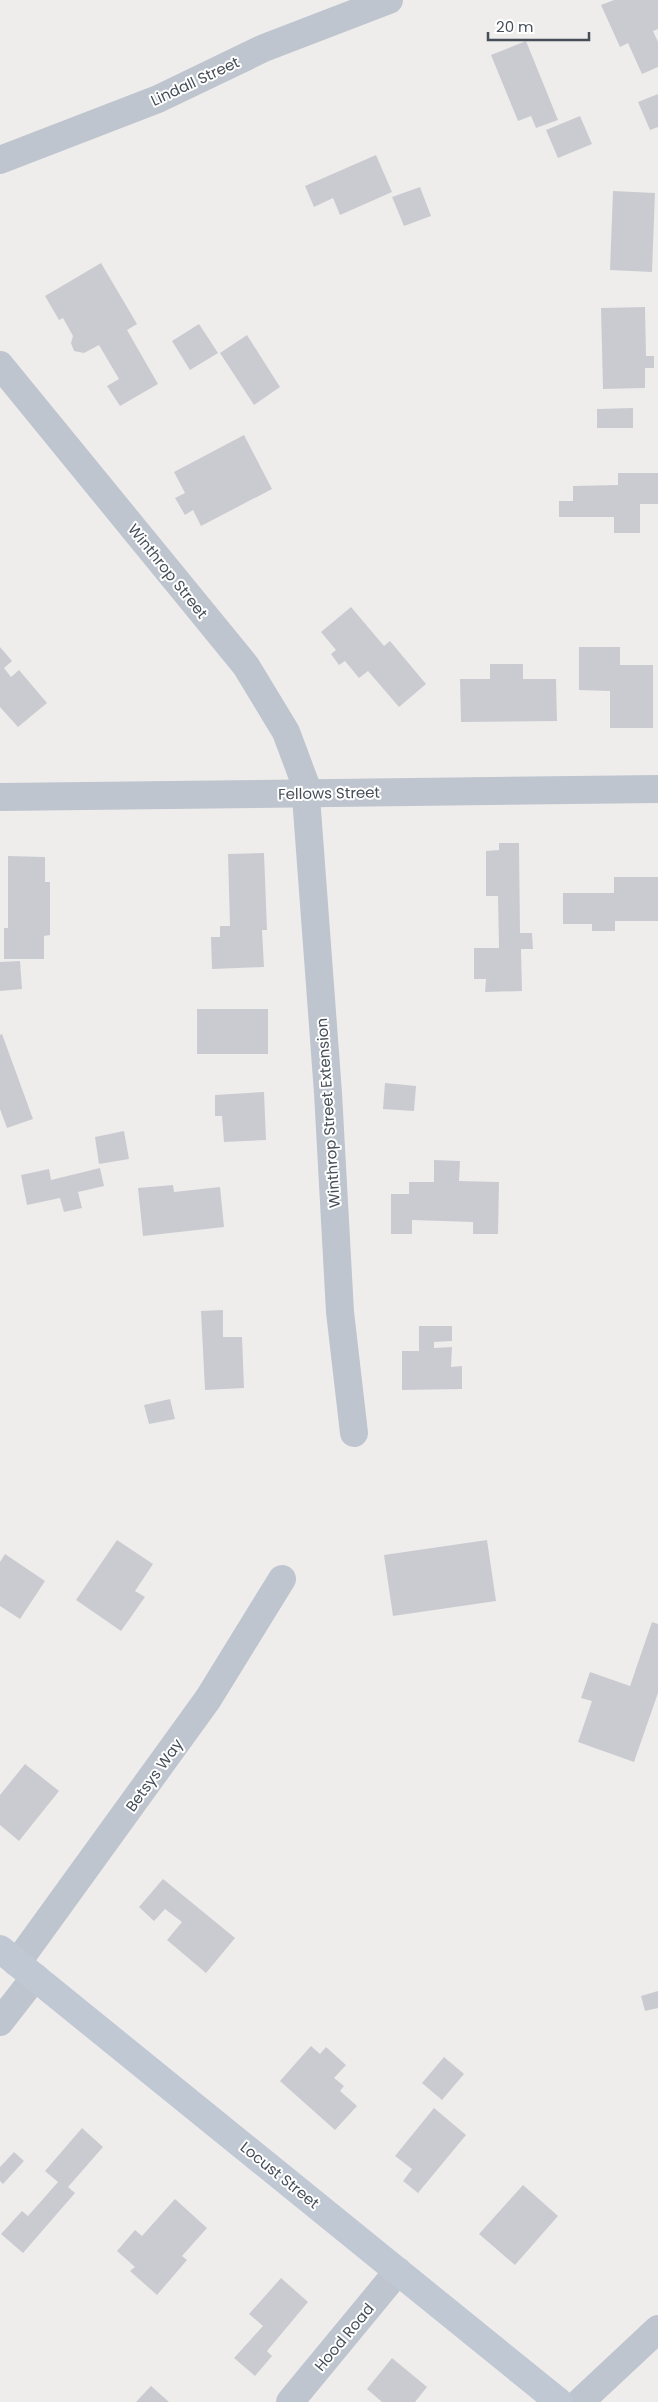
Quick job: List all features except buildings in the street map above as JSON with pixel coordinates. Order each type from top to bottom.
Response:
[{"type":"main road","name":"Locust Street","points":[[17,1963],[559,2402]]},
{"type":"street","name":"Lindall Street","points":[[0,160],[158,100],[264,48],[389,0]]},
{"type":"street","name":"Winthrop Street","points":[[0,365],[246,666],[286,732],[306,783],[307,793]]},
{"type":"street","name":"Fellows Street","points":[[0,796],[658,789]]},
{"type":"street","name":"Winthrop Street Extension","points":[[307,793],[328,1093],[340,1312],[354,1433]]},
{"type":"street","name":"Betsys Way","points":[[0,2022],[17,1963],[208,1699],[282,1579]]},
{"type":"street","name":"Hood Road","points":[[290,2402],[398,2271]]},
{"type":"street","points":[[580,2402],[658,2329]]}]
